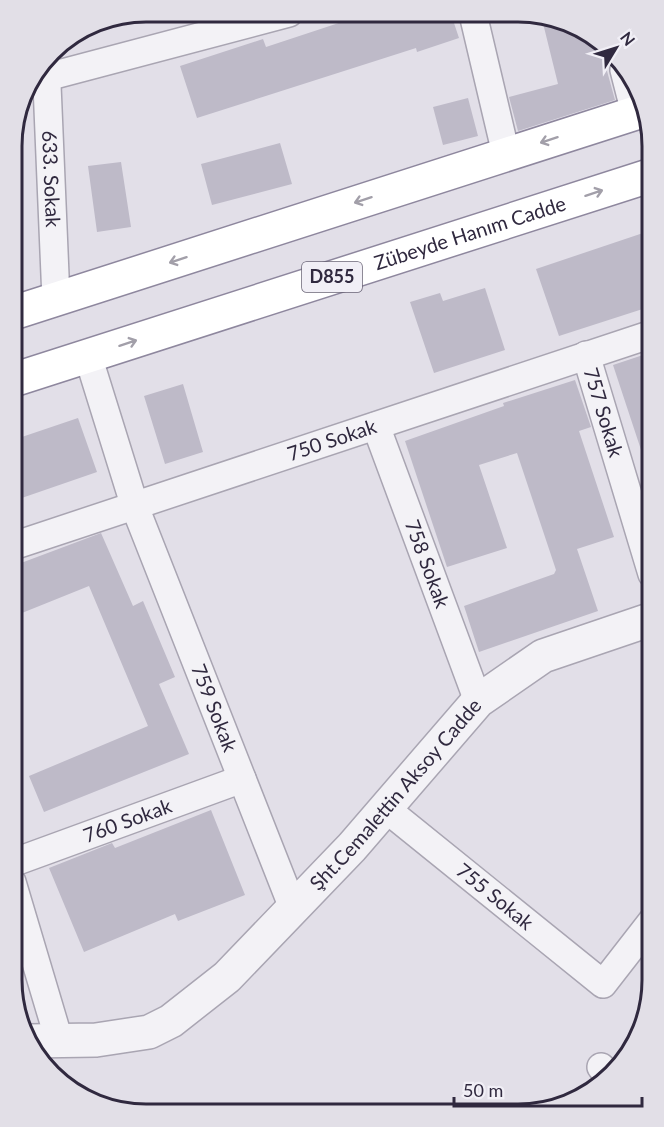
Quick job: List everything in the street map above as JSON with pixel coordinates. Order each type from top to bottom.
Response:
[{"type":"highway","points":[[22,310],[636,112]]},
{"type":"highway","name":"Zübeyde Hanım Cadde","points":[[22,377],[642,178]]},
{"type":"street","points":[[475,22],[506,154]]},
{"type":"street","points":[[51,68],[247,23]]},
{"type":"street","name":"633. Sokak","points":[[47,73],[56,299]]},
{"type":"street","name":"750 Sokak","points":[[22,543],[642,337]]},
{"type":"street","name":"757 Sokak","points":[[586,355],[642,539]]},
{"type":"street","name":"759 Sokak","points":[[88,356],[135,507],[293,908]]},
{"type":"street","name":"758 Sokak","points":[[376,426],[478,701]]},
{"type":"street","name":"Şht.Cemalettin Aksoy Cadde","points":[[44,1040],[96,1040],[149,1032],[171,1021],[227,977],[386,808],[478,701],[543,656],[641,623]]},
{"type":"street","name":"760 Sokak","points":[[22,859],[242,779]]},
{"type":"street","name":"755 Sokak","points":[[386,808],[603,984],[641,935]]},
{"type":"street","points":[[22,931],[44,1040]]},
{"type":"building","points":[[340,22],[454,22],[459,38],[417,52],[416,48],[197,118],[180,66],[263,39],[266,47]]},
{"type":"building","points":[[544,26],[565,32],[586,43],[586,78],[609,78],[615,100],[518,131],[509,97],[558,84]]},
{"type":"building","points":[[468,98],[478,136],[443,145],[433,107]]},
{"type":"building","points":[[280,143],[292,184],[212,205],[201,164]]},
{"type":"building","points":[[121,162],[131,227],[97,232],[88,166]]},
{"type":"building","points":[[642,233],[642,309],[559,336],[536,269]]},
{"type":"building","points":[[485,288],[505,350],[434,373],[410,302],[440,293],[443,301]]},
{"type":"building","points":[[642,355],[642,452],[613,365]]},
{"type":"building","points":[[575,380],[591,427],[579,431],[614,537],[577,549],[598,611],[479,652],[464,606],[554,574],[556,570],[517,453],[479,465],[507,548],[447,567],[405,441],[504,406],[503,403]]},
{"type":"building","points":[[183,384],[203,452],[165,464],[144,396]]},
{"type":"building","points":[[78,418],[97,472],[22,498],[22,437]]},
{"type":"building","points":[[101,533],[133,606],[143,601],[175,677],[159,684],[189,754],[44,812],[29,776],[148,726],[89,586],[22,613],[22,563]]},
{"type":"building","points":[[211,810],[245,895],[178,921],[175,914],[84,952],[49,868],[112,843],[115,848]]}]
